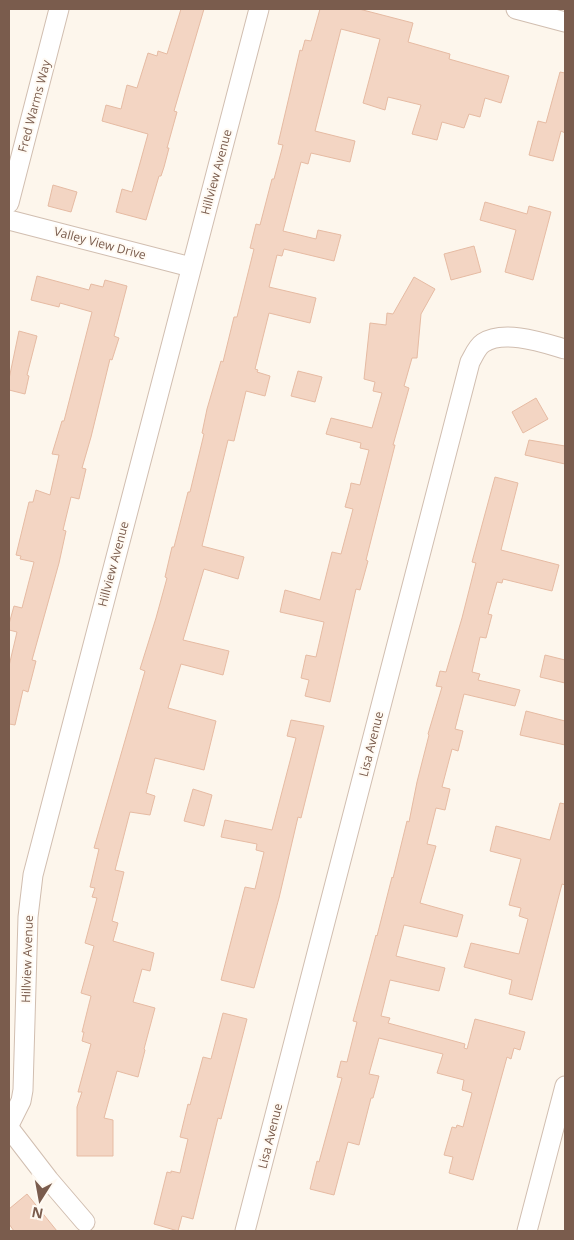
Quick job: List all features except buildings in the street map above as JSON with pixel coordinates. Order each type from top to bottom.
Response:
[{"type":"street","name":"Fred Warms Way","points":[[9,203],[59,9]]},
{"type":"street","name":"Hillview Avenue","points":[[9,1126],[24,1090],[28,917],[33,875],[260,9]]},
{"type":"street","points":[[516,9],[565,22]]},
{"type":"street","name":"Valley View Drive","points":[[9,220],[191,267]]},
{"type":"street","name":"Lisa Avenue","points":[[245,1231],[470,362],[482,343],[492,338],[508,337],[540,342],[565,349]]},
{"type":"street","points":[[527,1231],[565,1086]]},
{"type":"street","points":[[9,1126],[85,1222]]}]
